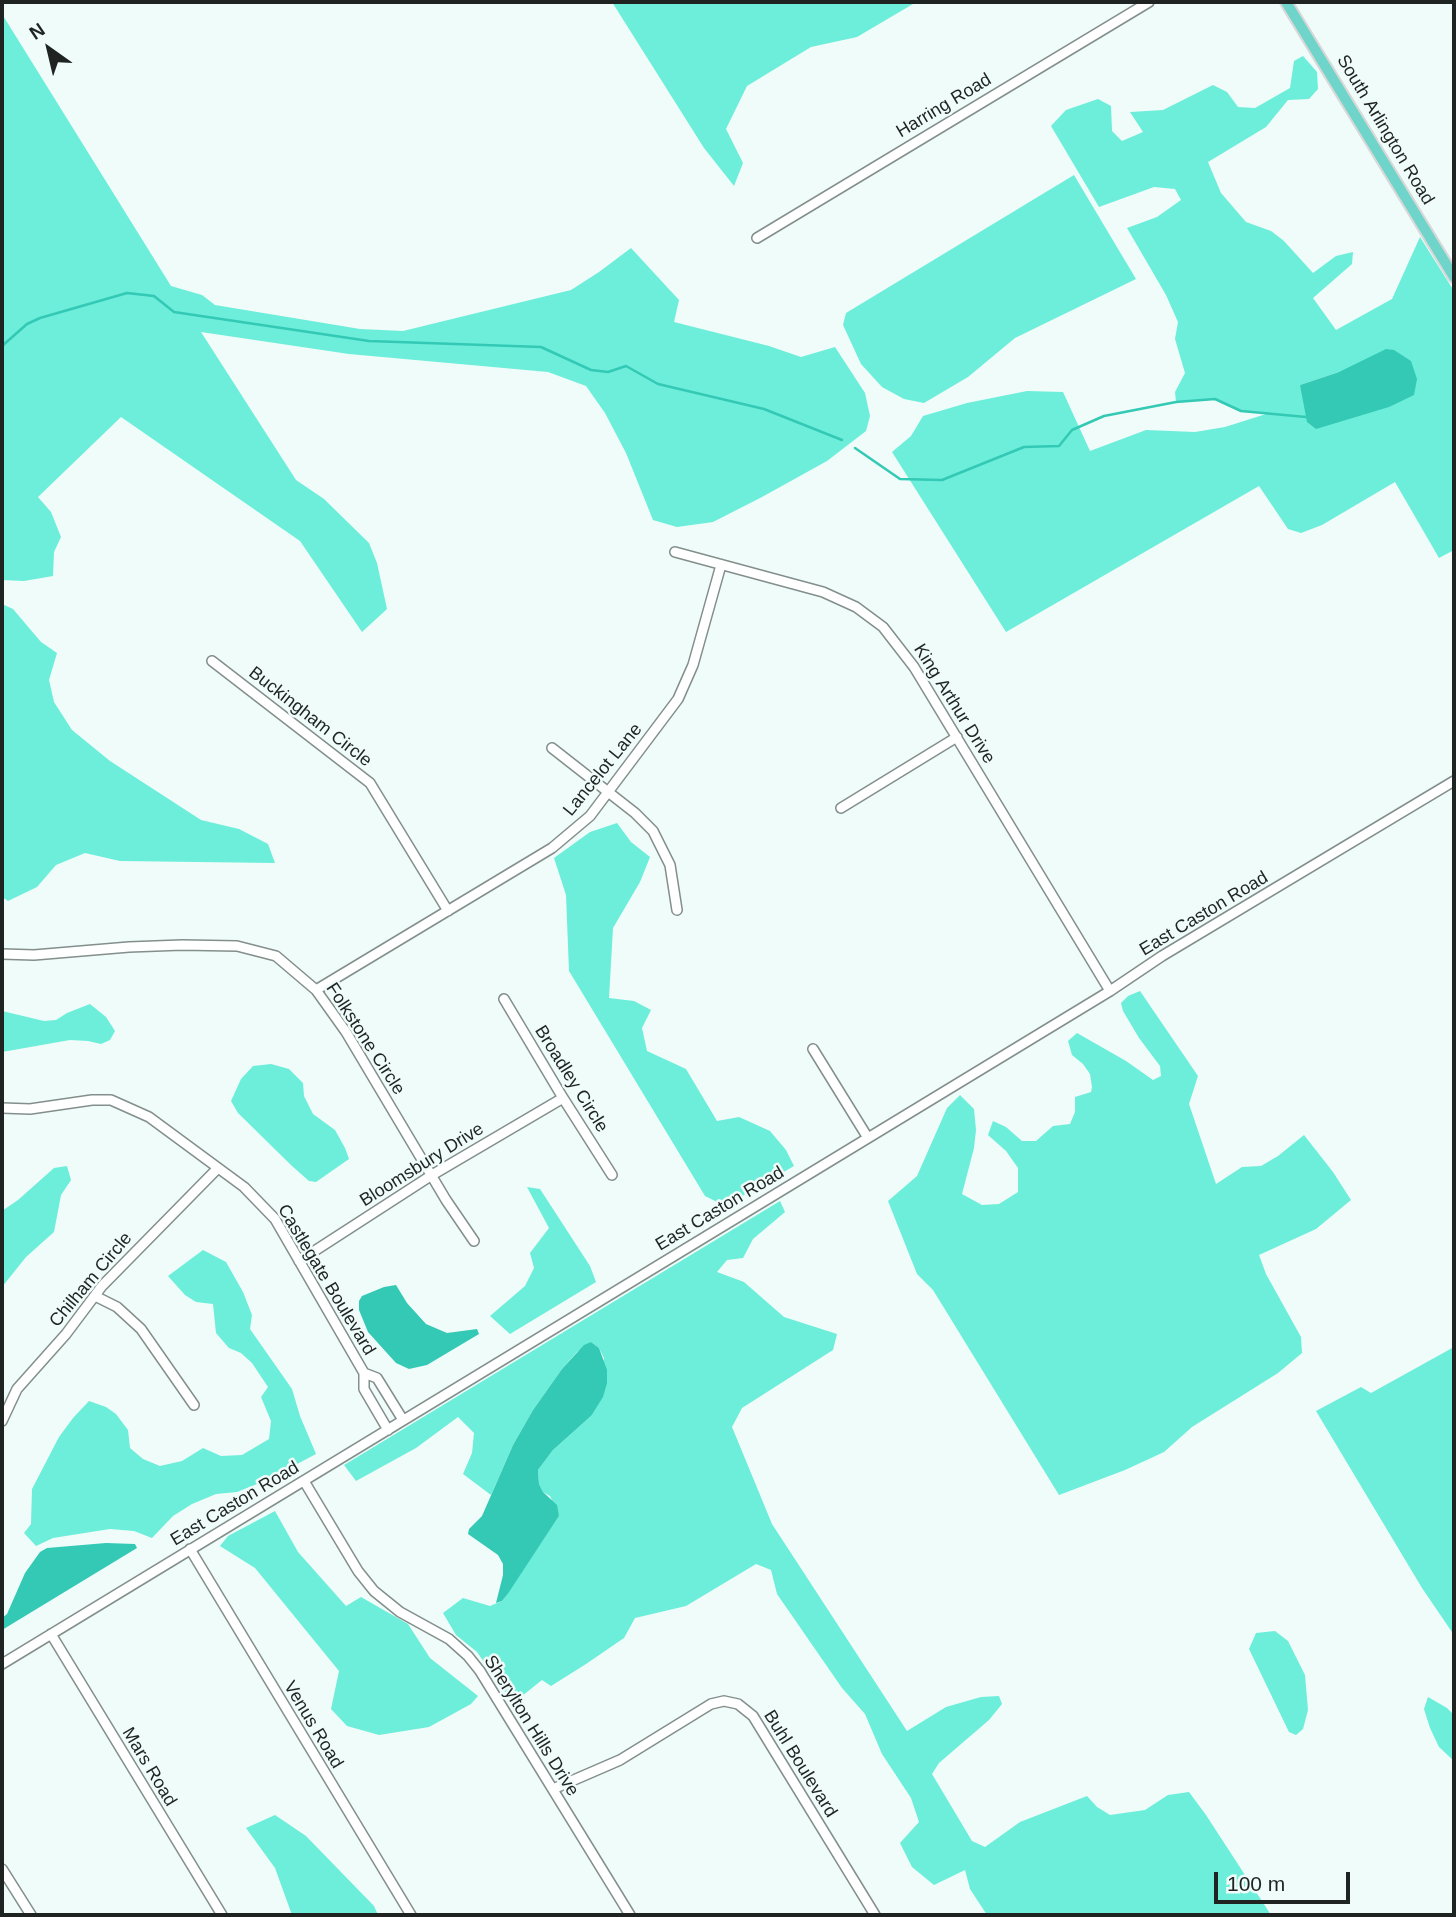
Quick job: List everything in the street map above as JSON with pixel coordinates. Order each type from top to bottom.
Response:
[{"type":"main road","name":"South Arlington Road","points":[[1286,2],[1454,277]]},
{"type":"street","name":"Harring Road","points":[[757,239],[1149,2]]},
{"type":"street","name":"King Arthur Drive","points":[[675,552],[822,592],[868,615],[883,627],[907,656],[1110,991]]},
{"type":"street","name":"Lancelot Lane","points":[[316,990],[562,841],[590,816],[670,710],[684,686],[698,649],[721,565]]},
{"type":"street","name":"Buckingham Circle","points":[[212,661],[370,782],[448,911]]},
{"type":"street","points":[[841,808],[957,737]]},
{"type":"street","points":[[552,748],[645,821],[660,842],[674,877],[677,910]]},
{"type":"street","name":"East Caston Road","points":[[2,1664],[1454,781]]},
{"type":"street","name":"Folkstone Circle","points":[[2,954],[34,955],[155,946],[237,946],[276,957],[316,990],[346,1032],[474,1241]]},
{"type":"street","name":"Broadley Circle","points":[[504,999],[612,1175]]},
{"type":"street","points":[[813,1049],[868,1138]]},
{"type":"street","name":"Bloomsbury Drive","points":[[299,1261],[432,1175],[563,1098]]},
{"type":"street","name":"Castlegate Boulevard","points":[[2,1108],[30,1109],[111,1100],[149,1117],[244,1187],[275,1219],[364,1373],[364,1389],[388,1430]]},
{"type":"street","name":"Chilham Circle","points":[[2,1422],[17,1390],[95,1296],[218,1168]]},
{"type":"street","points":[[95,1296],[117,1307],[141,1329],[194,1405]]},
{"type":"street","name":"Castlegate Boulevard","points":[[364,1373],[377,1378],[403,1420]]},
{"type":"street","name":"Sherylton Hills Drive","points":[[304,1481],[358,1572],[374,1591],[400,1612],[449,1640],[468,1657],[493,1692],[630,1915]]},
{"type":"street","name":"Venus Road","points":[[190,1549],[411,1915]]},
{"type":"street","name":"Mars Road","points":[[51,1634],[222,1915]]},
{"type":"street","name":"Buhl Boulevard","points":[[553,1790],[620,1760],[711,1704],[724,1701],[738,1704],[753,1716],[875,1915]]},
{"type":"street","points":[[2,1869],[31,1915]]},
{"type":"shaded area","points":[[612,2],[913,4],[857,37],[811,47],[747,86],[726,129],[743,163],[734,186],[704,148]]},
{"type":"shaded area","points":[[2,14],[171,286],[202,295],[215,305],[360,329],[403,331],[571,290],[631,248],[679,300],[674,322],[769,346],[801,357],[835,347],[865,393],[870,416],[866,431],[827,461],[713,522],[677,527],[653,520],[626,453],[605,413],[586,386],[548,372],[349,354],[201,332],[296,480],[324,499],[369,543],[377,563],[387,609],[362,632],[300,541],[121,417],[38,497],[51,512],[61,537],[54,552],[53,576],[24,581],[2,580]]},
{"type":"shaded area","points":[[1303,56],[1317,72],[1318,89],[1309,99],[1288,100],[1266,127],[1208,162],[1221,193],[1246,222],[1271,231],[1284,241],[1313,273],[1336,256],[1353,252],[1352,264],[1313,298],[1336,330],[1392,299],[1420,237],[1454,291],[1454,550],[1439,558],[1395,482],[1322,525],[1301,533],[1288,529],[1259,486],[1006,632],[892,452],[911,436],[923,416],[967,403],[1027,391],[1063,392],[1090,451],[1146,430],[1195,432],[1225,427],[1266,414],[1241,411],[1215,399],[1176,402],[1175,392],[1185,373],[1175,339],[1178,322],[1166,295],[1127,228],[1157,217],[1181,200],[1175,189],[1154,187],[1099,207],[1051,126],[1066,110],[1098,99],[1111,106],[1112,131],[1122,141],[1143,132],[1130,112],[1163,110],[1213,85],[1227,92],[1238,107],[1255,108],[1290,88],[1294,61]],"holes":[[[1339,372],[1316,429],[1300,385]]]},
{"type":"shaded area","points":[[1074,175],[1136,279],[1015,338],[968,377],[924,403],[904,399],[882,387],[861,364],[843,325],[846,313]]},
{"type":"shaded area","points":[[1386,349],[1394,350],[1411,361],[1417,379],[1414,395],[1389,407],[1316,429],[1307,422],[1300,385],[1339,372]]},
{"type":"shaded area","points":[[2,604],[13,609],[41,642],[57,653],[49,680],[54,702],[72,730],[110,761],[201,820],[239,829],[268,844],[275,863],[120,861],[85,853],[56,865],[37,887],[8,901],[2,897]]},
{"type":"shaded area","points":[[617,823],[631,842],[650,857],[640,882],[613,928],[609,998],[634,1001],[651,1010],[642,1028],[647,1051],[686,1069],[717,1121],[739,1117],[770,1131],[786,1150],[794,1166],[725,1206],[705,1196],[569,971],[566,895],[554,858],[590,832]]},
{"type":"shaded area","points":[[1140,991],[1198,1076],[1189,1104],[1216,1184],[1242,1167],[1261,1166],[1304,1135],[1351,1200],[1316,1229],[1259,1255],[1266,1274],[1301,1337],[1302,1353],[1278,1373],[1192,1427],[1164,1452],[1059,1495],[933,1290],[917,1274],[888,1201],[917,1176],[947,1108],[960,1095],[974,1109],[976,1130],[962,1194],[982,1205],[999,1204],[1018,1192],[1018,1168],[1006,1151],[988,1135],[993,1121],[1006,1127],[1022,1141],[1036,1141],[1053,1126],[1070,1124],[1075,1112],[1075,1097],[1091,1092],[1092,1087],[1090,1074],[1072,1055],[1068,1041],[1077,1033],[1153,1080],[1161,1076],[1160,1066],[1139,1038],[1121,1003],[1128,996]]},
{"type":"shaded area","points":[[90,1004],[106,1017],[115,1031],[110,1040],[101,1044],[70,1040],[2,1052],[2,1011],[44,1021],[56,1020]]},
{"type":"shaded area","points":[[271,1064],[289,1069],[303,1083],[304,1096],[313,1114],[335,1130],[345,1148],[349,1159],[316,1182],[309,1181],[292,1166],[238,1113],[231,1101],[241,1079],[253,1066]]},
{"type":"shaded area","points":[[67,1166],[71,1180],[61,1195],[54,1232],[26,1257],[2,1287],[2,1211],[54,1168]]},
{"type":"shaded area","points":[[527,1187],[540,1189],[590,1266],[596,1282],[510,1334],[490,1316],[525,1286],[534,1268],[530,1253],[549,1228]]},
{"type":"shaded area","points":[[780,1201],[785,1212],[753,1239],[743,1258],[727,1260],[717,1272],[744,1282],[784,1317],[837,1334],[833,1350],[742,1408],[732,1427],[772,1524],[907,1731],[946,1707],[981,1697],[999,1696],[1002,1704],[989,1720],[939,1763],[932,1774],[972,1841],[985,1847],[1020,1822],[1087,1796],[1097,1807],[1110,1815],[1145,1810],[1168,1795],[1189,1792],[1271,1915],[987,1915],[970,1889],[965,1870],[934,1885],[912,1867],[900,1843],[919,1822],[911,1798],[882,1754],[865,1714],[842,1688],[777,1594],[771,1570],[756,1564],[686,1606],[635,1618],[624,1638],[586,1664],[551,1686],[542,1680],[522,1696],[510,1699],[477,1652],[456,1635],[443,1613],[463,1598],[490,1606],[502,1601],[559,1516],[550,1496],[543,1492],[539,1484],[538,1470],[553,1450],[591,1416],[604,1358],[599,1348],[591,1342],[577,1352],[562,1369],[533,1410],[513,1445],[491,1495],[463,1474],[472,1453],[474,1433],[458,1417],[416,1448],[356,1481],[344,1465]]},
{"type":"shaded area","points":[[203,1250],[226,1262],[243,1292],[252,1315],[250,1329],[292,1389],[316,1454],[267,1480],[237,1492],[216,1494],[192,1504],[173,1516],[152,1538],[134,1531],[110,1529],[53,1538],[36,1546],[24,1533],[31,1524],[32,1489],[59,1437],[89,1401],[116,1414],[128,1430],[130,1448],[143,1459],[160,1466],[182,1461],[203,1448],[221,1456],[242,1455],[269,1439],[271,1421],[261,1397],[268,1387],[252,1363],[241,1353],[229,1348],[216,1333],[213,1304],[196,1302],[185,1295],[168,1276]]},
{"type":"shaded area","points":[[396,1285],[407,1303],[426,1324],[447,1333],[477,1329],[479,1334],[427,1365],[409,1369],[396,1363],[368,1332],[359,1310],[359,1301],[362,1296]]},
{"type":"shaded area","points":[[591,1342],[599,1348],[607,1370],[603,1397],[591,1416],[553,1450],[538,1470],[539,1484],[543,1492],[557,1505],[559,1516],[509,1592],[502,1601],[496,1603],[503,1564],[498,1555],[468,1534],[469,1529],[482,1516],[513,1445],[533,1410],[562,1369],[584,1345]]},
{"type":"shaded area","points":[[1454,1347],[1454,1635],[1422,1588],[1316,1411],[1361,1387],[1371,1393]]},
{"type":"shaded area","points":[[275,1511],[298,1552],[346,1606],[361,1597],[408,1624],[430,1658],[478,1696],[471,1704],[429,1727],[379,1735],[347,1726],[331,1709],[339,1671],[255,1568],[220,1546],[228,1536]]},
{"type":"shaded area","points":[[106,1543],[135,1544],[137,1548],[2,1630],[2,1618],[7,1614],[25,1573],[40,1552],[47,1548]]},
{"type":"shaded area","points":[[1275,1631],[1288,1641],[1305,1675],[1308,1710],[1303,1729],[1296,1735],[1289,1732],[1249,1649],[1256,1633]]},
{"type":"shaded area","points":[[1428,1697],[1454,1715],[1454,1761],[1439,1747],[1430,1728],[1424,1709]]},
{"type":"shaded area","points":[[275,1815],[306,1836],[374,1906],[378,1915],[292,1915],[275,1868],[246,1828]]},
{"type":"waterway","points":[[2,346],[27,324],[40,318],[127,293],[154,296],[174,312],[369,341],[541,347],[591,370],[608,372],[626,366],[658,384],[764,409],[842,440]]},
{"type":"waterway","points":[[855,448],[900,479],[942,480],[1024,447],[1059,446],[1072,430],[1104,416],[1176,402],[1215,399],[1241,411],[1306,417]]}]
